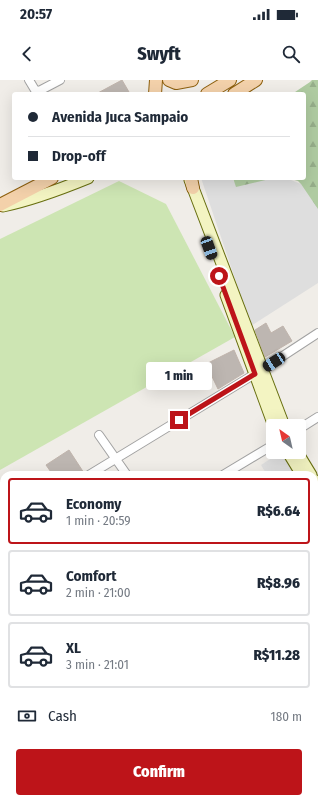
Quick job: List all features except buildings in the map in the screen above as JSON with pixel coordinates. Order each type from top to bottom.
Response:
[{"type":"main road","points":[[161,80],[186,86]]},
{"type":"main road","points":[[156,92],[161,80]]},
{"type":"main road","points":[[161,80],[162,92]]},
{"type":"main road","points":[[209,92],[230,80]]},
{"type":"main road","points":[[237,92],[256,80]]},
{"type":"main road","points":[[0,200],[31,180]]},
{"type":"main road","points":[[0,206],[48,180]]},
{"type":"main road","points":[[0,206],[23,201],[65,188],[83,180]]},
{"type":"main road","points":[[184,180],[259,371],[281,419]]},
{"type":"main road","points":[[191,181],[259,371],[272,419]]},
{"type":"main road","points":[[292,459],[300,471]]},
{"type":"main road","points":[[301,459],[309,471]]},
{"type":"street","points":[[29,80],[37,91],[42,90],[60,80]]},
{"type":"street","points":[[96,471],[318,334]]},
{"type":"street","points":[[306,425],[318,417]]},
{"type":"street","points":[[99,435],[124,471]]},
{"type":"street","points":[[229,471],[266,448]]},
{"type":"shaded area","points":[[202,180],[234,180],[234,182],[250,180],[291,180],[301,184],[318,201],[318,283],[251,326]]},
{"type":"shaded area","points":[[270,459],[288,459],[296,471],[265,471],[261,465]]},
{"type":"green space","points":[[312,80],[318,80],[318,209],[301,184],[295,180],[306,180],[306,92],[295,92]]},
{"type":"green space","points":[[234,180],[266,180],[236,187]]},
{"type":"green space","points":[[119,181],[166,204],[235,337],[0,470],[0,239]]},
{"type":"route","points":[[179,420],[255,374],[219,276]]}]
